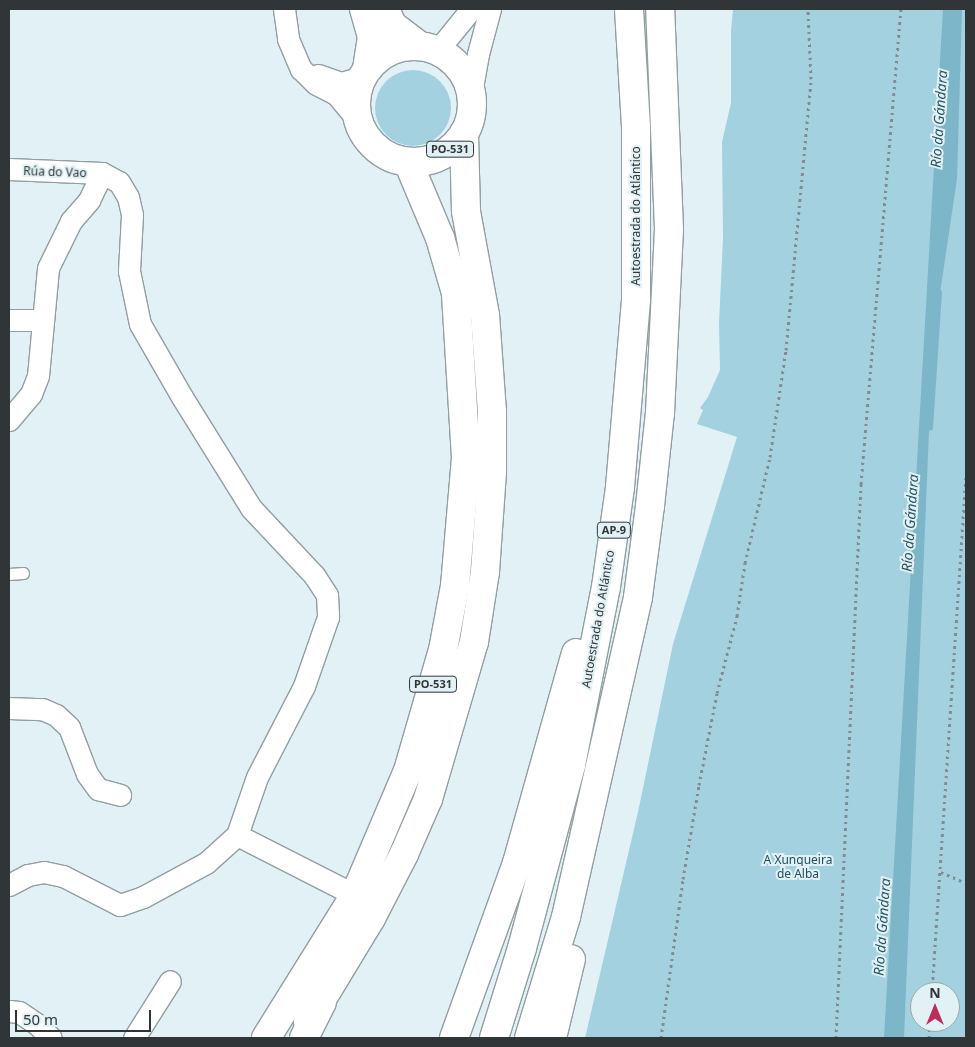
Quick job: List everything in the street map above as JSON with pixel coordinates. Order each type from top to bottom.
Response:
[{"type":"main road","name":"PO-531","points":[[364,9],[372,37],[356,106],[358,120],[365,136],[376,149],[391,157],[408,162],[425,161],[440,156],[454,146],[464,133]]},
{"type":"main road","name":"PO-531","points":[[298,1038],[322,1002],[371,918],[404,854],[428,798],[476,634],[487,546],[492,412],[485,316],[466,211],[464,133],[472,108],[471,94],[465,76],[436,44],[392,25],[385,9]]},
{"type":"main road","name":"Autoestrada do Atlántico","points":[[494,1038],[522,948],[571,764],[606,587],[620,488],[636,299],[636,127],[629,9]]},
{"type":"main road","name":"AP-9","points":[[530,1038],[566,917],[638,597],[660,412],[669,229],[660,9]]},
{"type":"main road","points":[[364,73],[377,59],[390,51],[405,47],[436,44]]},
{"type":"main road","name":"PO-531","points":[[266,1038],[355,895],[408,771],[443,650],[454,586],[466,458],[456,293],[440,238],[408,162]]},
{"type":"main road","points":[[454,1038],[517,863],[592,597],[620,488]]},
{"type":"main road","points":[[552,1038],[638,667],[638,597]]},
{"type":"main road","points":[[304,1038],[322,1002]]},
{"type":"street","points":[[284,9],[288,39],[295,59],[301,69],[311,79],[336,94],[358,120]]},
{"type":"street","points":[[436,44],[471,9]]},
{"type":"street","points":[[471,94],[478,54],[490,9]]},
{"type":"street","points":[[295,59],[326,79],[342,83],[364,73]]},
{"type":"street","name":"Rúa do Vao","points":[[9,170],[102,173]]},
{"type":"street","points":[[9,420],[31,394],[38,376],[48,268],[71,221],[89,200],[102,173],[119,182],[128,197],[132,215],[133,236],[129,271],[140,324],[182,397],[251,508],[314,575],[327,595],[328,617],[304,686],[257,777],[237,835],[206,863],[143,896],[120,905],[63,876],[44,872],[28,875],[9,885]]},
{"type":"street","points":[[9,320],[42,320]]},
{"type":"street","points":[[9,708],[42,709],[56,715],[69,727],[87,774],[98,789],[120,794]]},
{"type":"street","points":[[237,835],[355,895]]},
{"type":"street","points":[[134,1038],[170,981]]},
{"type":"street","points":[[9,1011],[19,1012],[51,1038]]},
{"type":"lane","points":[[436,44],[458,9]]},
{"type":"lane","points":[[9,574],[24,573]]},
{"type":"path","points":[[661,1038],[683,879],[699,784],[717,693],[737,616],[745,563],[770,457],[779,399],[798,232],[811,79],[808,9]]},
{"type":"path","points":[[836,1038],[861,484],[901,9]]},
{"type":"path","points":[[933,982],[966,474]]},
{"type":"path","points":[[941,872],[966,883]]},
{"type":"green space","name":"A Xunqueira de Alba","points":[[733,9],[966,9],[966,1038],[585,1038],[638,812],[673,644],[737,437],[697,424],[703,410],[700,408],[708,397],[720,370],[719,323],[723,238],[722,142],[731,103],[731,31]]},
{"type":"green space","points":[[413,70],[428,73],[440,81],[448,93],[451,108],[448,123],[440,135],[428,143],[413,146],[398,143],[386,135],[378,123],[375,108],[378,93],[386,81],[398,73]]},
{"type":"water","points":[[943,9],[962,9],[957,179],[939,300],[929,431],[904,1038],[884,1038]]},
{"type":"waterway","name":"Río da Gándara","points":[[930,428],[939,293]]}]
